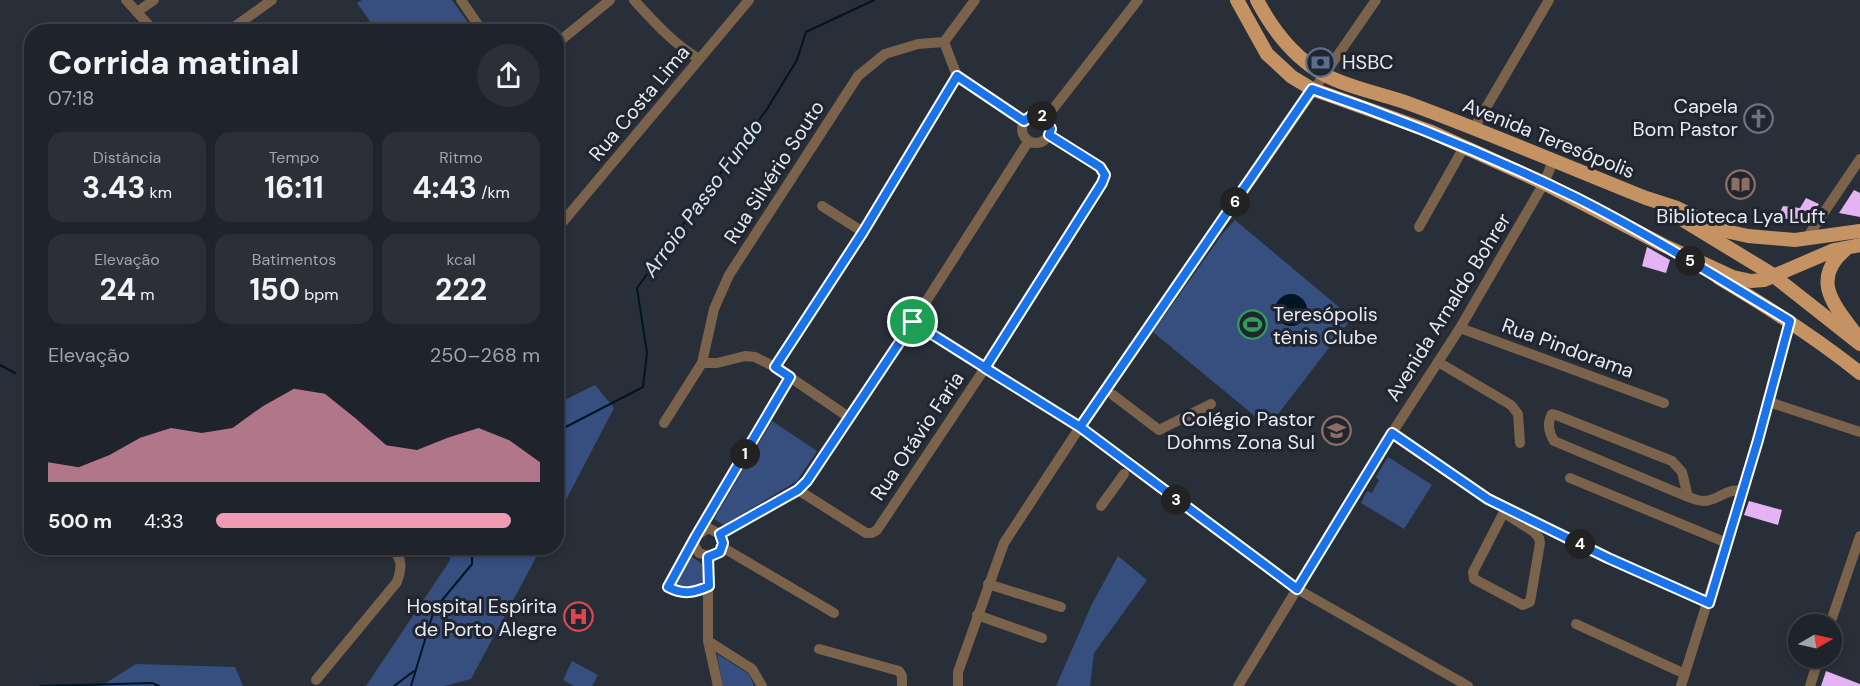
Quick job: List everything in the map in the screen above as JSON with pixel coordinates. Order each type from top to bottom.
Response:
[{"type":"main road","name":"Avenida Teresópolis","points":[[1237,0],[1267,54],[1292,77],[1312,89],[1389,116],[1464,147],[1544,183],[1663,245],[1733,277],[1751,281],[1764,280],[1834,250],[1854,246]]},
{"type":"main road","name":"Avenida Teresópolis","points":[[1257,0],[1269,22],[1285,41],[1323,74],[1349,85],[1415,105],[1646,198],[1677,207],[1721,230],[1765,239],[1806,239],[1818,232],[1860,231]]},
{"type":"main road","points":[[1646,198],[1770,273],[1860,342]]},
{"type":"main road","points":[[1663,245],[1790,321],[1860,373]]},
{"type":"main road","points":[[1854,246],[1832,261],[1827,273],[1826,284],[1840,312],[1860,342]]},
{"type":"street","points":[[126,0],[148,24]]},
{"type":"street","points":[[137,12],[154,0]]},
{"type":"street","points":[[238,24],[272,0]]},
{"type":"street","points":[[461,0],[478,24]]},
{"type":"street","points":[[564,37],[610,0]]},
{"type":"street","points":[[634,0],[663,33],[699,59]]},
{"type":"street","name":"Rua Costa Lima","points":[[564,220],[749,0]]},
{"type":"street","points":[[975,0],[944,42],[957,76],[1024,121]]},
{"type":"street","points":[[1046,118],[1138,0]]},
{"type":"street","points":[[958,686],[958,672],[987,584],[1004,543],[1080,427],[1312,89],[1376,0]]},
{"type":"street","points":[[1473,130],[1549,0]]},
{"type":"street","name":"Rua Silvério Souto","points":[[664,423],[702,363],[714,309],[729,275],[858,75],[885,54],[918,44],[944,42]]},
{"type":"street","points":[[775,367],[863,232],[957,76]]},
{"type":"street","points":[[1034,114],[1046,118],[1051,129],[1044,141],[1036,144],[1023,136],[1021,128],[1024,121],[1034,114]]},
{"type":"street","name":"Rua Otávio Faria","points":[[798,490],[866,533],[872,533],[985,368],[1102,183],[1105,175],[1100,167],[1049,135]]},
{"type":"street","points":[[720,534],[798,490],[807,481],[913,322],[1028,141]]},
{"type":"street","points":[[1419,226],[1464,147]]},
{"type":"street","points":[[1818,232],[1860,159]]},
{"type":"street","name":"Avenida Arnaldo Bohrer","points":[[1238,686],[1392,433],[1460,328],[1544,183],[1553,161]]},
{"type":"street","points":[[822,206],[863,232]]},
{"type":"street","points":[[1681,686],[1743,491],[1790,321]]},
{"type":"street","points":[[913,322],[1080,427],[1297,589],[1468,686]]},
{"type":"street","name":"Rua Pindorama","points":[[1460,328],[1664,403]]},
{"type":"street","points":[[702,363],[724,362],[745,356],[755,357],[775,367],[850,418]]},
{"type":"street","points":[[1438,362],[1511,405],[1518,414],[1520,443]]},
{"type":"street","points":[[709,586],[687,593],[677,592],[668,587],[790,377]]},
{"type":"street","points":[[1113,395],[1160,430],[1211,404]]},
{"type":"street","points":[[1769,402],[1860,432]]},
{"type":"street","points":[[1688,497],[1682,472],[1672,461],[1556,415],[1552,414],[1549,419],[1550,435],[1554,441],[1688,497],[1703,501],[1723,492],[1743,491]]},
{"type":"street","points":[[1392,433],[1505,510],[1534,532],[1540,543],[1530,602],[1523,605],[1474,579],[1473,572],[1505,510]]},
{"type":"street","points":[[1101,506],[1124,474]]},
{"type":"street","points":[[1570,478],[1727,543]]},
{"type":"street","points":[[1505,510],[1709,603]]},
{"type":"street","points":[[696,536],[708,528],[720,534]]},
{"type":"street","points":[[696,536],[696,549],[708,557],[716,555],[722,547],[720,534]]},
{"type":"street","points":[[1833,614],[1860,536]]},
{"type":"street","points":[[722,547],[834,614]]},
{"type":"street","points":[[316,680],[397,582],[402,567],[398,555]]},
{"type":"street","points":[[708,557],[708,641],[718,686]]},
{"type":"street","points":[[987,584],[1061,608]]},
{"type":"street","points":[[977,615],[1042,638]]},
{"type":"street","points":[[1576,624],[1685,675]]},
{"type":"street","points":[[708,641],[752,669],[762,686]]},
{"type":"street","points":[[819,649],[899,671],[903,676],[902,686]]},
{"type":"street","points":[[1810,686],[1816,668]]},
{"type":"shaded area","points":[[362,0],[452,0],[469,24],[366,24],[370,21],[357,3]]},
{"type":"shaded area","name":"Teresópolis tênis Clube","points":[[1235,220],[1352,318],[1268,427],[1153,332],[1223,233]]},
{"type":"shaded area","points":[[1291,294],[1303,298],[1307,310],[1303,322],[1291,326],[1279,322],[1275,310],[1279,298]]},
{"type":"shaded area","points":[[595,385],[614,408],[564,504],[564,400]]},
{"type":"shaded area","points":[[772,421],[817,451],[797,481],[724,525],[714,519]]},
{"type":"shaded area","points":[[1388,457],[1432,485],[1404,529],[1361,503],[1367,491],[1372,493],[1379,480],[1376,477]]},
{"type":"shaded area","points":[[451,555],[537,555],[471,679],[444,686],[366,686],[449,562]]},
{"type":"shaded area","points":[[691,556],[702,564],[704,584],[697,588],[674,586]]},
{"type":"shaded area","points":[[1118,556],[1147,580],[1094,653],[1090,686],[1056,686],[1091,606]]},
{"type":"shaded area","points":[[717,654],[749,674],[754,686],[723,686]]},
{"type":"shaded area","points":[[572,661],[598,675],[592,686],[574,686],[563,680]]},
{"type":"shaded area","points":[[136,664],[235,667],[243,686],[101,686]]},
{"type":"building","points":[[1854,190],[1860,193],[1860,217],[1839,213]]},
{"type":"building","points":[[1806,198],[1819,204],[1807,221],[1777,218],[1783,206],[1800,208]]},
{"type":"building","points":[[1647,247],[1670,260],[1666,273],[1642,266]]},
{"type":"building","points":[[1749,501],[1782,510],[1778,525],[1744,515]]},
{"type":"building","points":[[1826,671],[1860,684],[1860,686],[1821,686]]},
{"type":"waterway","name":"Arroio Passo Fundo","points":[[564,428],[643,387],[647,353],[637,288],[767,109],[797,60],[806,32],[874,0]]},
{"type":"waterway","points":[[0,365],[15,373]]},
{"type":"waterway","name":"Arroio Passo Fundo","points":[[411,686],[434,610],[472,564],[472,555]]},
{"type":"waterway","points":[[394,686],[414,671]]},
{"type":"waterway","points":[[40,686],[152,683],[159,686]]},
{"type":"place","name":"HSBC","points":[[1321,62]]},
{"type":"place","name":"Capela Bom Pastor","points":[[1759,118]]},
{"type":"place","name":"Biblioteca Lya Luft","points":[[1741,185]]},
{"type":"place","name":"Teresópolis tênis Clube","points":[[1252,325]]},
{"type":"place","name":"Colégio Pastor Dohms Zona Sul","points":[[1336,431]]},
{"type":"place","name":"Hospital Espírita de Porto Alegre","points":[[578,617]]},
{"type":"route","points":[[913,322],[807,481],[798,490],[720,534],[723,543],[720,552],[708,557],[709,586],[697,592],[687,593],[677,592],[668,587],[790,377],[775,367],[863,232],[957,76],[1024,121],[1028,116],[1034,114],[1046,118],[1051,129],[1049,135],[1100,167],[1105,175],[985,368],[1080,427],[1297,589],[1392,433],[1488,499],[1608,558],[1709,603],[1769,402],[1790,321],[1663,245],[1579,199],[1429,131],[1312,89],[1080,427],[1033,398],[985,368],[913,322]]}]
